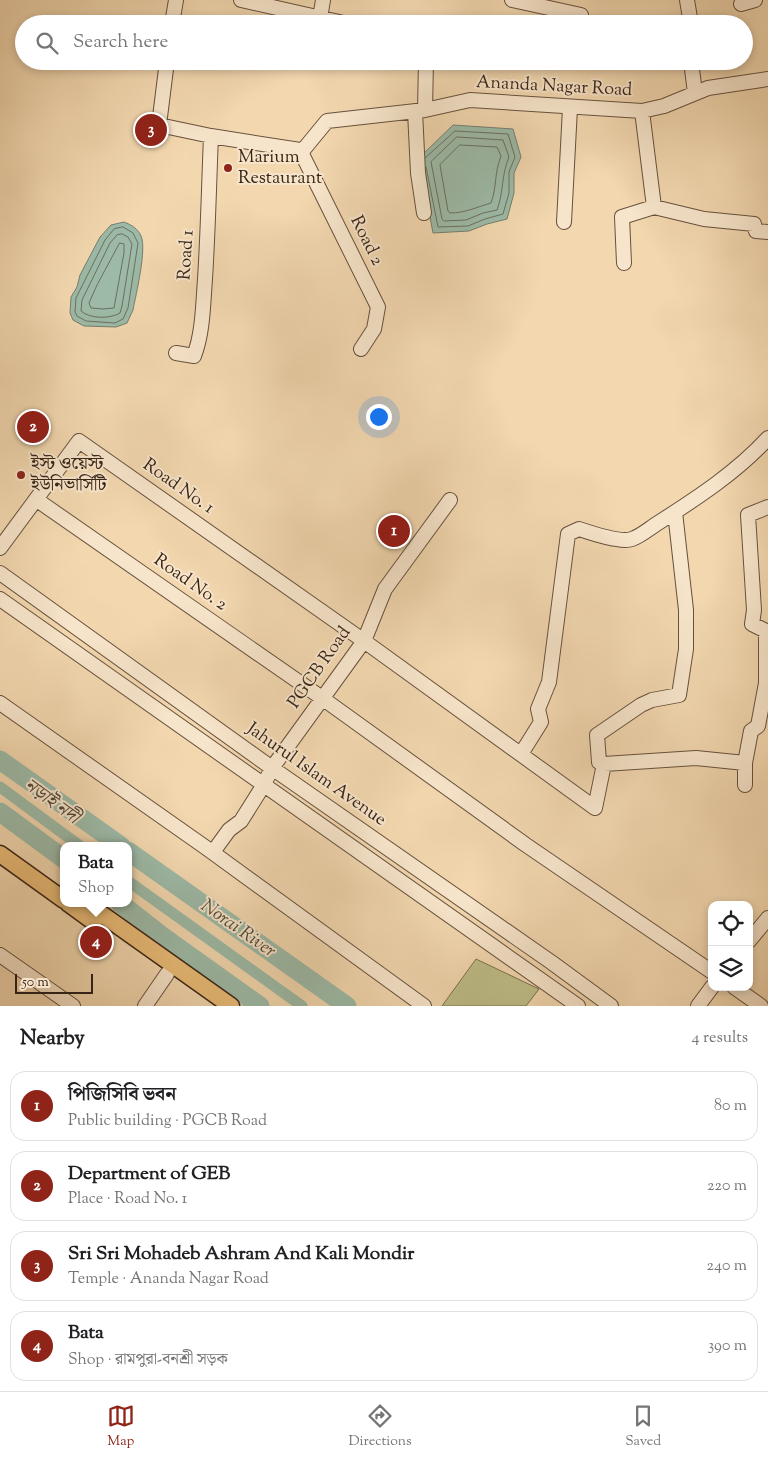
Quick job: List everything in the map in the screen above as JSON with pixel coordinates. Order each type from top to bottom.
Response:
[{"type":"main road","points":[[0,842],[60,884]]},
{"type":"main road","points":[[0,854],[60,897]]},
{"type":"main road","points":[[74,907],[212,1006]]},
{"type":"main road","points":[[92,907],[231,1006]]},
{"type":"street","points":[[174,15],[176,0]]},
{"type":"street","points":[[241,0],[307,15]]},
{"type":"street","points":[[320,15],[323,0]]},
{"type":"street","points":[[512,0],[581,15]]},
{"type":"street","points":[[687,0],[690,15]]},
{"type":"street","points":[[741,4],[755,0]]},
{"type":"street","points":[[166,70],[159,125],[211,136],[300,150]]},
{"type":"street","points":[[424,213],[418,173],[420,110],[425,70]]},
{"type":"street","points":[[692,70],[696,93]]},
{"type":"street","points":[[642,111],[664,106],[708,88],[768,79]]},
{"type":"street","name":"Ananda Nagar Road","points":[[300,150],[304,149],[326,121],[420,110],[470,100],[529,103],[570,108],[642,111],[654,206]]},
{"type":"street","points":[[564,222],[570,108]]},
{"type":"street","name":"Road 1","points":[[176,353],[194,356],[198,339],[208,235],[211,136]]},
{"type":"street","name":"Road 2","points":[[300,150],[378,307],[374,329],[361,350]]},
{"type":"street","points":[[624,263],[622,217],[654,206],[704,219],[754,224],[762,231]]},
{"type":"street","points":[[521,754],[541,722],[538,709],[549,682],[568,534],[579,529],[595,534],[631,540],[675,512],[750,457],[768,438]]},
{"type":"street","name":"Road No. 1","points":[[0,548],[79,441],[364,641]]},
{"type":"street","name":"Road No. 2","points":[[37,500],[322,698],[526,845],[708,969]]},
{"type":"street","name":"PGCB Road","points":[[213,852],[228,830],[241,820],[272,768],[364,641],[386,589],[450,500]]},
{"type":"street","points":[[745,785],[745,763],[751,731],[758,726],[766,683],[766,631],[752,624],[754,610],[748,514],[768,506]]},
{"type":"street","points":[[675,512],[686,610],[686,649],[680,695],[652,700],[641,705],[597,735],[599,762],[604,764],[696,758],[745,763]]},
{"type":"street","name":"Jahurul Islam Avenue","points":[[0,573],[272,768],[551,962],[611,1006]]},
{"type":"street","points":[[0,600],[578,1006]]},
{"type":"street","points":[[364,641],[595,808],[604,764]]},
{"type":"street","points":[[0,703],[213,852],[424,1006]]},
{"type":"street","points":[[753,936],[768,918]]},
{"type":"street","points":[[0,954],[72,1006]]},
{"type":"street","points":[[145,1006],[166,974]]},
{"type":"street","points":[[698,1006],[709,991]]},
{"type":"street","points":[[740,991],[761,1006]]},
{"type":"shaded area","points":[[476,959],[539,989],[526,1006],[442,1006]]},
{"type":"water","points":[[453,125],[513,129],[521,157],[514,173],[514,193],[507,219],[469,231],[433,233],[419,158]]},
{"type":"water","points":[[124,222],[136,229],[143,242],[133,310],[127,323],[116,327],[84,326],[73,320],[70,313],[71,297],[100,237],[111,225]]},
{"type":"waterway","name":"Norai River","points":[[0,760],[115,842]]},
{"type":"waterway","name":"নড়াই নদী","points":[[0,787],[75,842]]},
{"type":"waterway","name":"Norai River","points":[[0,812],[60,856]]},
{"type":"waterway","name":"Norai River","points":[[132,854],[347,1006]]},
{"type":"waterway","name":"নড়াই নদী","points":[[132,884],[302,1006]]},
{"type":"waterway","name":"Norai River","points":[[125,907],[162,936],[260,1006]]},
{"type":"place","name":"Sri Sri Mohadeb Ashram And Kali Mondir","points":[[151,130]]},
{"type":"place","name":"Marium Restaurant","points":[[228,168]]},
{"type":"place","name":"Department of GEB","points":[[33,427]]},
{"type":"place","name":"ইস্ট ওয়েস্ট ইউনিভার্সিটি","points":[[21,475]]},
{"type":"place","name":"পিজিসিবি ভবন","points":[[394,531]]},
{"type":"place","name":"Bata","points":[[96,942]]}]
